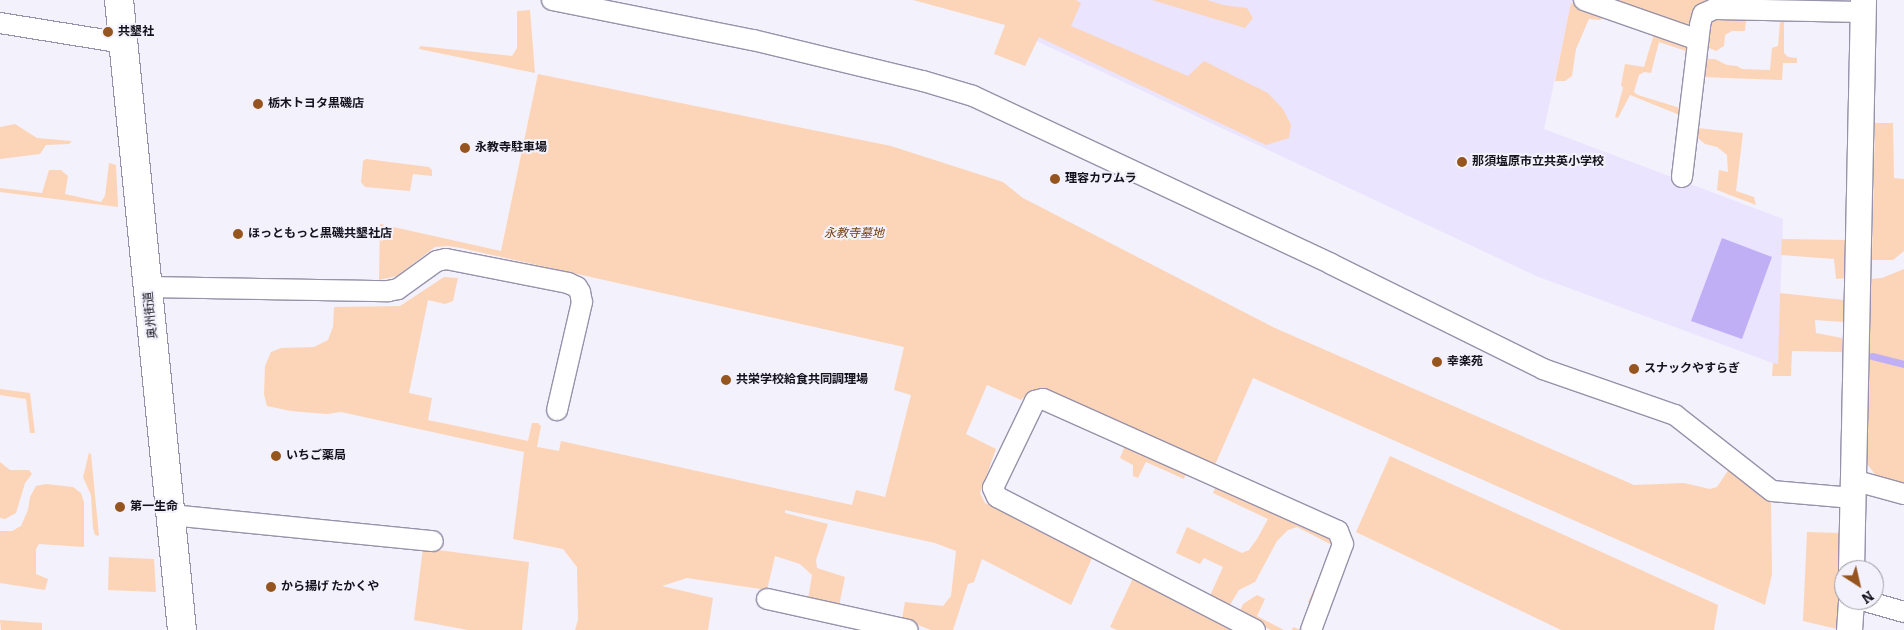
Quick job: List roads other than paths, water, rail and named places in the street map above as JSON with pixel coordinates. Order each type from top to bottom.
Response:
[{"type":"main road","name":"奥州街道","points":[[119,0],[182,630]]},
{"type":"street","points":[[552,0],[753,40],[923,80],[973,96],[1331,264],[1543,368],[1675,415],[1772,491],[1853,489],[1904,494]]},
{"type":"street","points":[[1584,0],[1698,40]]},
{"type":"street","points":[[1682,178],[1698,40],[1703,14],[1714,9],[1863,6],[1851,560]]},
{"type":"street","points":[[0,23],[124,44]]},
{"type":"street","points":[[148,288],[388,291],[398,289],[437,261],[446,259],[568,283],[577,287],[582,302],[557,410]]},
{"type":"street","points":[[1255,630],[997,498],[993,488],[1036,402],[1042,399],[1338,531],[1343,544],[1311,630]]},
{"type":"street","points":[[171,515],[433,541]]},
{"type":"street","points":[[767,599],[908,630]]},
{"type":"street","points":[[1884,606],[1904,612]]},
{"type":"street","points":[[1849,630],[1850,610]]},
{"type":"waterway","points":[[1872,356],[1904,364]]},
{"type":"place","name":"共墾社","points":[[108,32]]},
{"type":"place","name":"栃木トヨタ黒磯店","points":[[258,104]]},
{"type":"place","name":"永教寺駐車場","points":[[465,148]]},
{"type":"place","name":"那須塩原市立共英小学校","points":[[1462,162]]},
{"type":"place","name":"理容カワムラ","points":[[1055,179]]},
{"type":"place","name":"ほっともっと黒磯共墾社店","points":[[238,234]]},
{"type":"place","name":"幸楽苑","points":[[1437,362]]},
{"type":"place","name":"スナックやすらぎ","points":[[1634,369]]},
{"type":"place","name":"共栄学校給食共同調理場","points":[[726,380]]},
{"type":"place","name":"いちご薬局","points":[[276,456]]},
{"type":"place","name":"第一生命","points":[[120,507]]},
{"type":"place","name":"から揚げ たかくや","points":[[271,587]]},
{"type":"park label","name":"永教寺墓地","points":[[854,234]]}]
